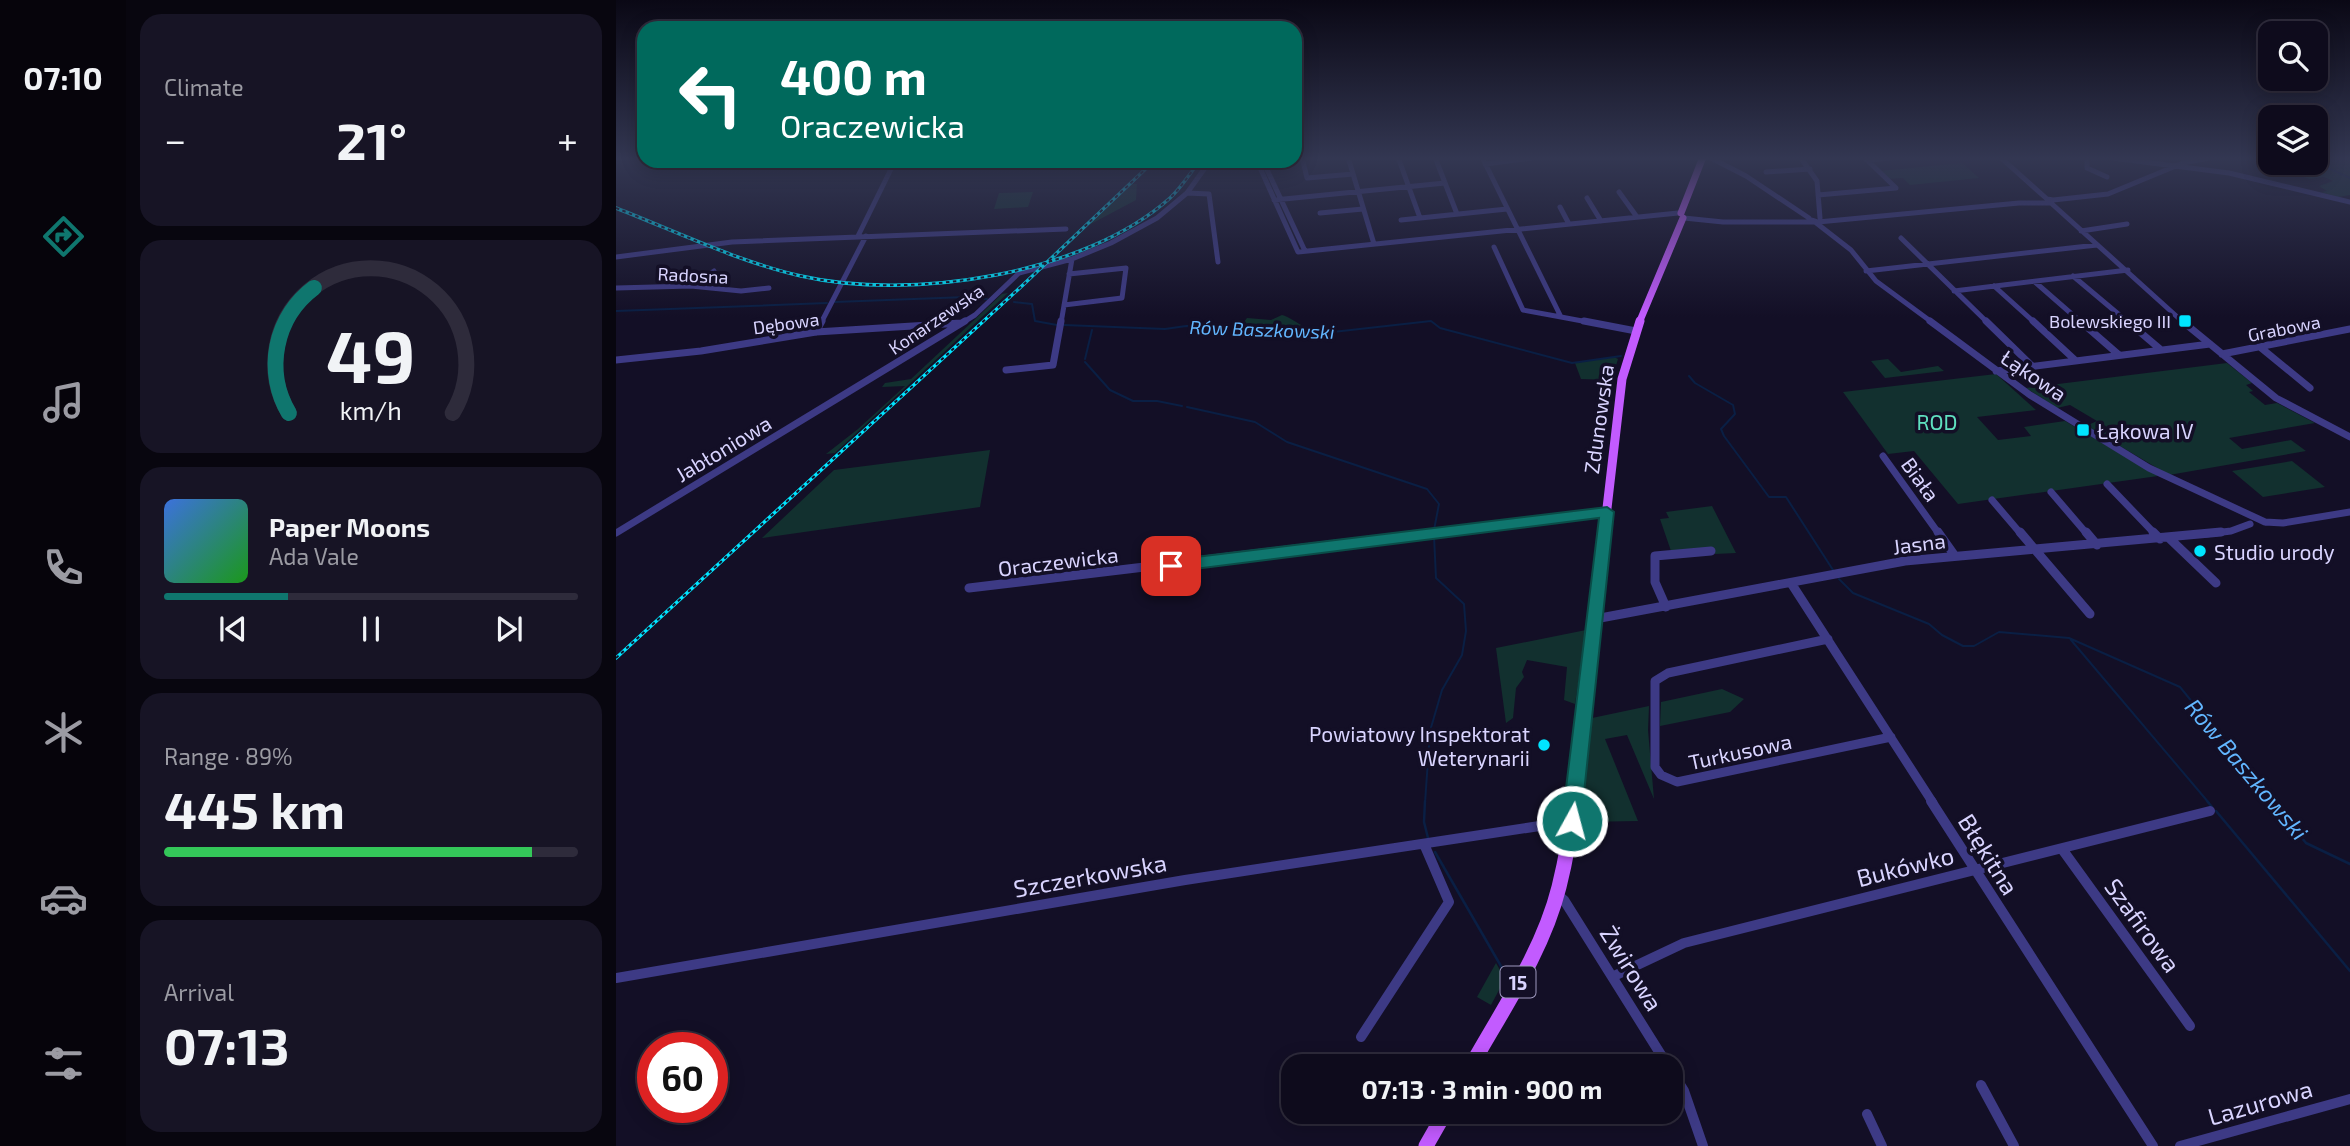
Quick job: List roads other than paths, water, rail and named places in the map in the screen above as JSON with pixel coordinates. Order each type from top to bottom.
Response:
[{"type":"main road","name":"Zdunowska","points":[[1478,1054],[1526,969],[1558,895],[1572,821],[1622,379],[1636,331],[1684,210]]},
{"type":"main road","points":[[1426,1146],[1439,1124]]},
{"type":"street","points":[[816,332],[873,210]]},
{"type":"street","name":"Konarzewska","points":[[848,392],[989,304],[1019,274],[1072,259],[1150,223],[1165,210]]},
{"type":"street","points":[[1211,210],[1218,262]]},
{"type":"street","points":[[1283,210],[1302,251],[1657,215],[1682,215],[1706,220],[1789,221],[1938,210]]},
{"type":"street","points":[[1320,213],[1347,210]]},
{"type":"street","points":[[1363,210],[1374,244]]},
{"type":"street","points":[[1417,210],[1420,218]]},
{"type":"street","points":[[1401,220],[1492,210]]},
{"type":"street","points":[[1508,210],[1561,317]]},
{"type":"street","points":[[1562,210],[1569,224]]},
{"type":"street","points":[[1595,210],[1601,221]]},
{"type":"street","points":[[1632,210],[1636,217]]},
{"type":"street","name":"Łąkowa","points":[[1797,210],[1816,218],[1825,230],[1851,250],[1866,271],[2030,395],[2140,463],[2248,520]]},
{"type":"street","points":[[1816,218],[1817,210]]},
{"type":"street","points":[[2059,210],[2210,344],[2283,402],[2350,437]]},
{"type":"street","points":[[2081,231],[2127,224]]},
{"type":"street","points":[[616,257],[709,244],[1066,229]]},
{"type":"street","points":[[1901,238],[2032,366]]},
{"type":"street","points":[[1866,271],[2097,245]]},
{"type":"street","points":[[1494,247],[1523,310],[1636,331]]},
{"type":"street","points":[[1006,370],[1053,365],[1072,259]]},
{"type":"street","points":[[1064,304],[1122,298],[1126,268],[1069,274]]},
{"type":"street","points":[[1954,291],[2128,270]]},
{"type":"street","points":[[691,286],[714,271]]},
{"type":"street","points":[[2073,276],[2160,349]]},
{"type":"street","points":[[2035,282],[2119,355]]},
{"type":"street","name":"Radosna","points":[[616,288],[691,286],[741,291],[769,288]]},
{"type":"street","points":[[1994,286],[2075,360]]},
{"type":"street","name":"Dębowa","points":[[616,360],[701,351],[816,332],[961,323]]},
{"type":"street","name":"Grabowa","points":[[2222,354],[2350,329]]},
{"type":"street","points":[[1996,371],[2210,344]]},
{"type":"street","points":[[2260,347],[2310,387]]},
{"type":"street","name":"Jabłoniowa","points":[[616,533],[848,392]]},
{"type":"street","name":"Biała","points":[[1883,456],[1955,556]]},
{"type":"street","points":[[2107,484],[2216,583]]},
{"type":"street","points":[[2051,492],[2097,545]]},
{"type":"street","points":[[1992,500],[2090,614]]},
{"type":"street","name":"Oraczewicka","points":[[970,588],[1607,512]]},
{"type":"street","name":"Jasna","points":[[1595,619],[1905,561],[2165,539],[2231,531],[2248,520],[2261,527],[2265,522],[2294,522],[2350,512]]},
{"type":"street","points":[[1667,607],[1655,582],[1655,556],[1711,551]]},
{"type":"street","name":"Błękitna","points":[[1791,583],[2153,1146]]},
{"type":"street","name":"Turkusowa","points":[[1828,639],[1668,673],[1655,681],[1656,767],[1661,775],[1677,782],[1891,737]]},
{"type":"street","name":"Bukówko","points":[[1614,976],[1684,943],[2210,811]]},
{"type":"street","name":"Szczerkowska","points":[[616,978],[1185,880],[1572,821]]},
{"type":"street","points":[[1362,1037],[1449,902],[1424,844]]},
{"type":"street","name":"Szafirowa","points":[[2062,849],[2190,1027]]},
{"type":"street","name":"Żwirowa","points":[[1558,895],[1614,976],[1661,1054]]},
{"type":"street","points":[[1981,1085],[2014,1146]]},
{"type":"street","points":[[1683,1089],[1703,1146]]},
{"type":"street","name":"Lazurowa","points":[[2180,1146],[2350,1099]]},
{"type":"street","points":[[1867,1114],[1882,1146]]},
{"type":"waterway","name":"Rów Baszkowski","points":[[835,302],[966,297],[987,299]]},
{"type":"waterway","name":"Rów Baszkowski","points":[[1014,302],[1032,304],[1035,321],[1057,325]]},
{"type":"waterway","name":"Rów Baszkowski","points":[[616,311],[827,303]]},
{"type":"waterway","name":"Rów Baszkowski","points":[[1064,325],[1165,329],[1186,326],[1267,327],[1315,334],[1431,321],[1440,328],[1572,363],[1621,356]]},
{"type":"waterway","points":[[1085,359],[1092,330]]},
{"type":"waterway","points":[[1085,362],[1110,390],[1133,401],[1157,401],[1182,406]]},
{"type":"waterway","name":"Rów Baszkowski","points":[[1689,376],[1695,383],[1733,405],[1735,414],[1721,429],[1724,436],[1769,497],[1786,497],[1833,570]]},
{"type":"waterway","points":[[1187,407],[1255,422],[1287,442],[1427,489],[1439,504],[1434,530]]},
{"type":"waterway","points":[[1425,803],[1430,731],[1442,690],[1462,655],[1466,631],[1464,604],[1436,578],[1434,536]]},
{"type":"waterway","name":"Rów Baszkowski","points":[[1839,579],[1853,593],[1929,624],[1942,635],[1963,646],[1974,646],[1999,632],[2069,638],[2180,687],[2274,803]]},
{"type":"waterway","points":[[2071,640],[2209,803]]},
{"type":"waterway","points":[[1425,801],[1424,822],[1428,838]]},
{"type":"waterway","points":[[2207,801],[2212,807]]},
{"type":"waterway","name":"Rów Baszkowski","points":[[2272,801],[2306,843],[2350,864]]},
{"type":"waterway","points":[[2216,811],[2350,971]]},
{"type":"waterway","points":[[1435,852],[1509,980]]},
{"type":"railway","points":[[622,210],[778,270],[845,283],[943,283],[994,275],[1048,262]]},
{"type":"railway","points":[[1048,262],[1102,210]]},
{"type":"railway","points":[[1048,262],[1092,246],[1134,224],[1153,210]]},
{"type":"railway","points":[[616,658],[1048,262]]},
{"type":"place","name":"Bolewskiego III","points":[[2185,321]]},
{"type":"place","name":"Łąkowa IV","points":[[2083,430]]},
{"type":"place","name":"Studio urody","points":[[2200,551]]},
{"type":"place","name":"Powiatowy Inspektorat Weterynarii","points":[[1544,745]]},
{"type":"park label","name":"ROD","points":[[1937,421]]}]
